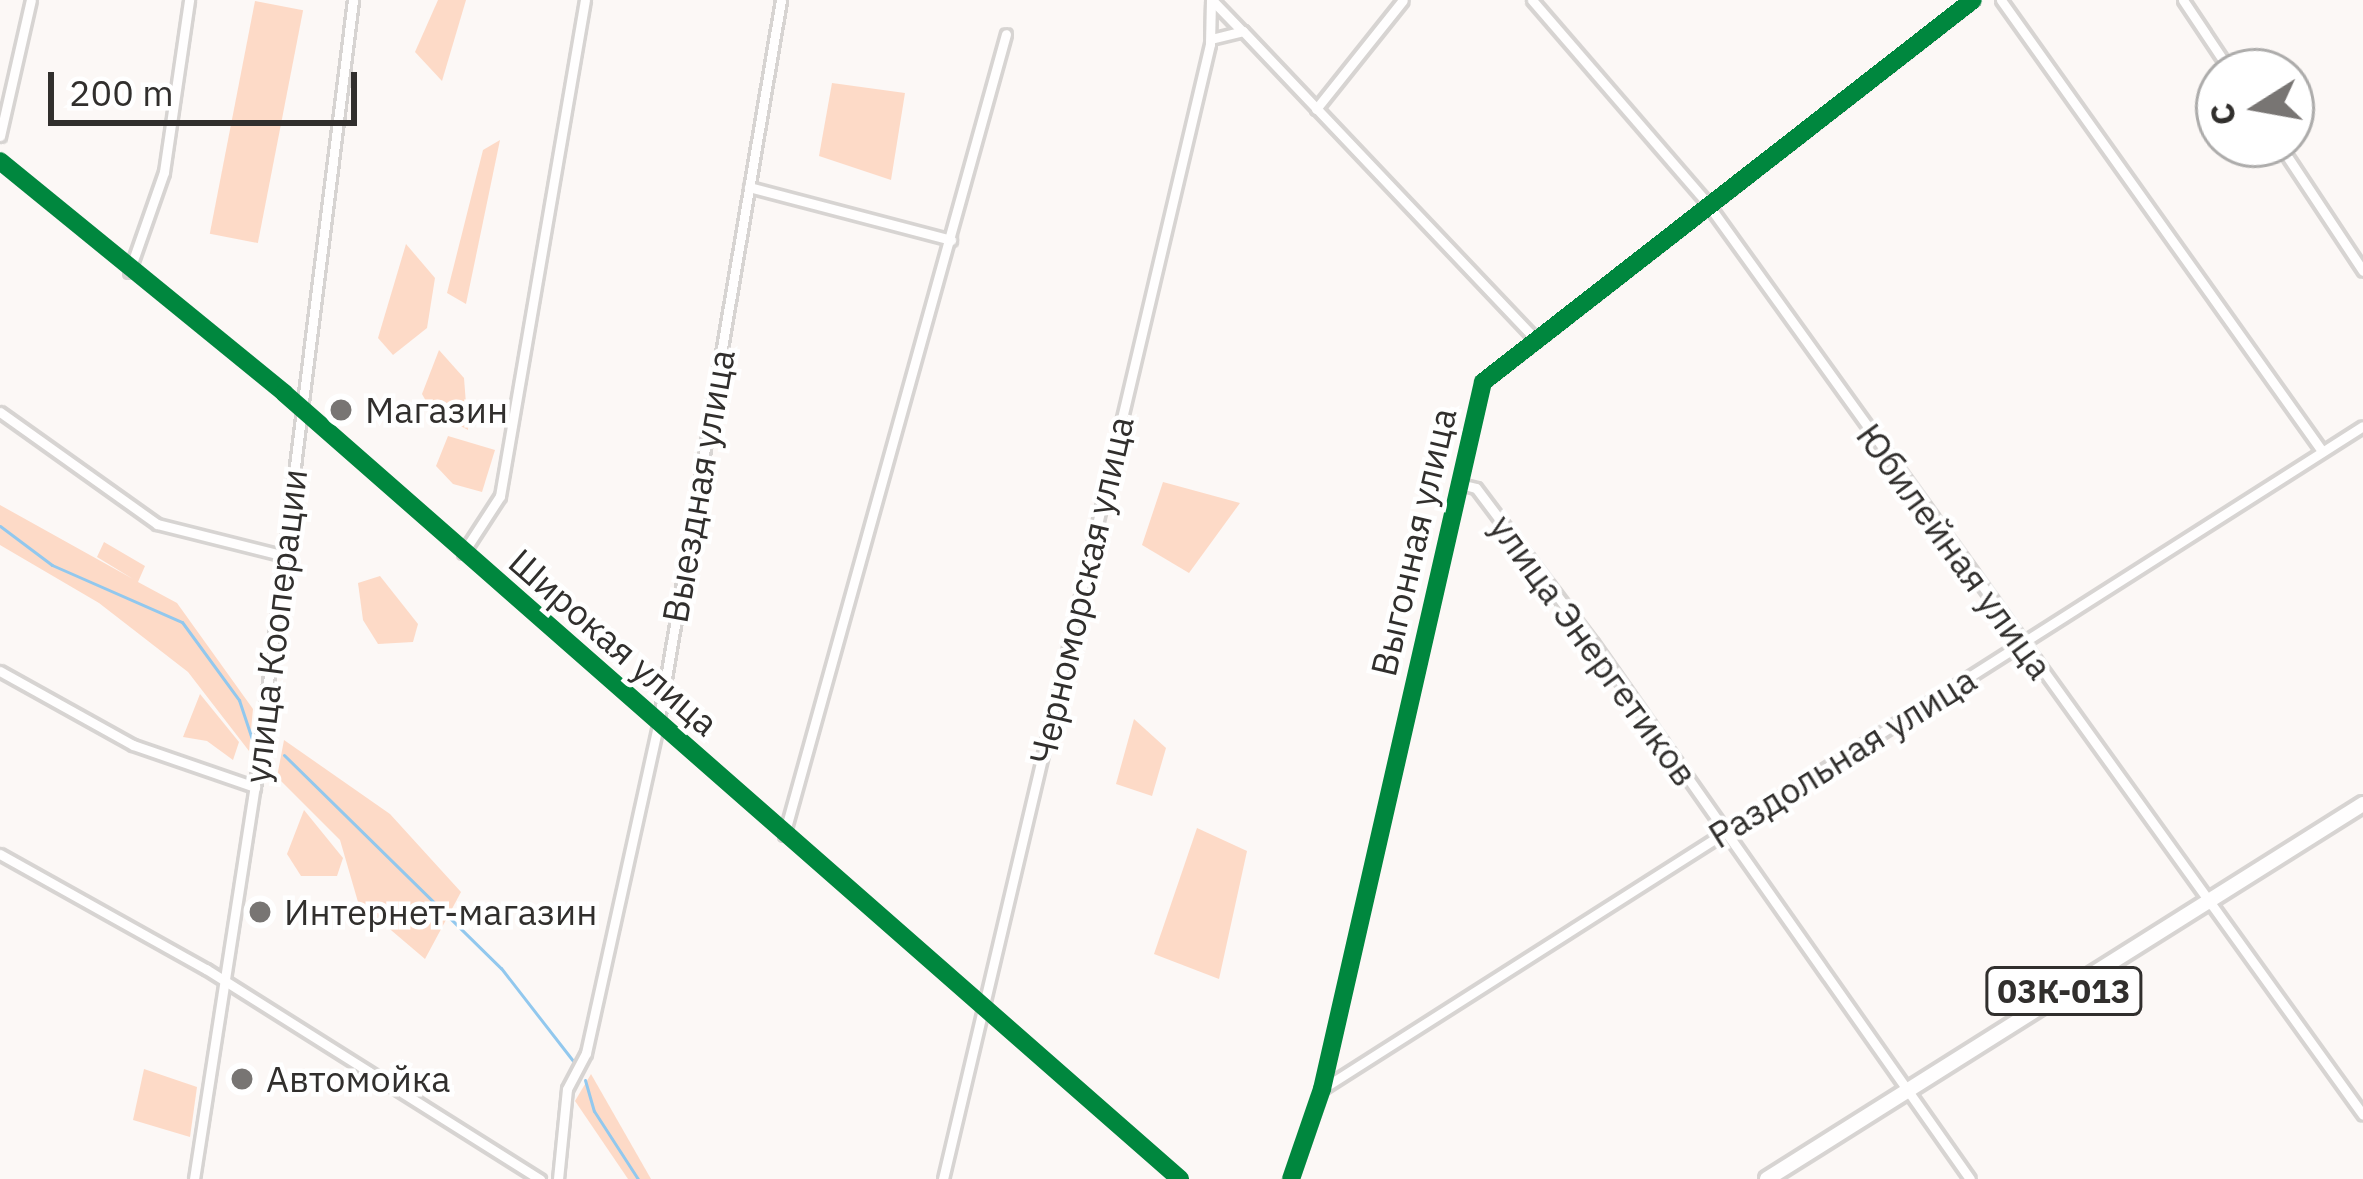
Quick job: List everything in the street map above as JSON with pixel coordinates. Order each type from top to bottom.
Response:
[{"type":"main road","name":"03К-013","points":[[1767,1179],[2363,804]]},
{"type":"street","points":[[0,136],[31,0]]},
{"type":"street","points":[[129,272],[164,172],[189,0]]},
{"type":"street","name":"улица Кооперации","points":[[194,1179],[255,787],[353,0]]},
{"type":"street","points":[[463,553],[500,496],[586,0]]},
{"type":"street","name":"Выездная улица","points":[[557,1179],[567,1090],[586,1053],[658,725],[781,0]]},
{"type":"street","points":[[1212,0],[1532,336]]},
{"type":"street","name":"Черноморская улица","points":[[943,1179],[1211,40],[1212,0]]},
{"type":"street","points":[[1316,109],[1403,0]]},
{"type":"street","name":"Юбилейная улица","points":[[1532,0],[1707,202],[2022,647],[2210,897],[2363,1115]]},
{"type":"street","name":"Выгонная улица","points":[[1291,1179],[1322,1089],[1484,382],[1532,336],[1972,0]]},
{"type":"street","points":[[2001,0],[2322,451]]},
{"type":"street","points":[[2183,0],[2215,48]]},
{"type":"street","points":[[1211,40],[1243,31]]},
{"type":"street","points":[[784,836],[1006,34]]},
{"type":"street","name":"Широкая улица","points":[[0,161],[129,272],[303,410],[1180,1179]]},
{"type":"street","points":[[2295,168],[2363,271]]},
{"type":"street","points":[[749,187],[951,240]]},
{"type":"street","points":[[0,412],[157,524],[284,556]]},
{"type":"street","name":"Раздольная улица","points":[[1322,1089],[2363,426]]},
{"type":"street","name":"улица Энергетиков","points":[[1460,484],[1476,488],[1970,1179]]},
{"type":"street","points":[[0,671],[133,745],[255,787]]},
{"type":"street","points":[[0,854],[224,984],[540,1179]]},
{"type":"shaded area","points":[[438,0],[466,0],[442,81],[415,52]]},
{"type":"shaded area","points":[[255,1],[303,10],[258,243],[210,234]]},
{"type":"shaded area","points":[[832,83],[905,93],[891,180],[819,156]]},
{"type":"shaded area","points":[[500,140],[466,304],[447,293],[483,150]]},
{"type":"shaded area","points":[[406,244],[435,278],[427,328],[393,355],[378,338]]},
{"type":"shaded area","points":[[439,350],[464,378],[468,430],[431,410],[422,394]]},
{"type":"shaded area","points":[[448,436],[495,450],[482,492],[453,484],[436,466]]},
{"type":"shaded area","points":[[1163,482],[1240,503],[1189,573],[1142,545]]},
{"type":"shaded area","points":[[0,505],[133,579],[97,557],[104,542],[145,566],[138,582],[177,603],[253,709],[249,751],[188,672],[99,603],[0,545]]},
{"type":"shaded area","points":[[380,576],[418,624],[413,642],[378,644],[363,620],[358,583]]},
{"type":"shaded area","points":[[200,694],[239,742],[233,760],[207,741],[183,737]]},
{"type":"shaded area","points":[[1134,719],[1166,748],[1152,796],[1116,784]]},
{"type":"shaded area","points":[[284,740],[390,814],[461,892],[425,959],[358,902],[340,840],[277,777]]},
{"type":"shaded area","points":[[304,810],[343,858],[337,876],[301,876],[287,854]]},
{"type":"shaded area","points":[[1197,828],[1247,851],[1219,979],[1154,954]]},
{"type":"shaded area","points":[[144,1069],[197,1087],[190,1137],[133,1120]]},
{"type":"shaded area","points":[[591,1074],[651,1179],[628,1179],[575,1101]]},
{"type":"waterway","points":[[0,526],[52,565],[182,622],[239,700],[253,742]]},
{"type":"waterway","points":[[284,755],[501,968],[574,1062]]},
{"type":"waterway","points":[[585,1080],[594,1111],[638,1179]]},
{"type":"cycle path","points":[[1291,1179],[1322,1089],[1483,382],[1973,0]]},
{"type":"cycle path","points":[[0,161],[284,393],[1180,1179]]},
{"type":"place","name":"Магазин","points":[[341,410]]},
{"type":"place","name":"Интернет-магазин","points":[[260,912]]},
{"type":"place","name":"Автомойка","points":[[242,1079]]}]
